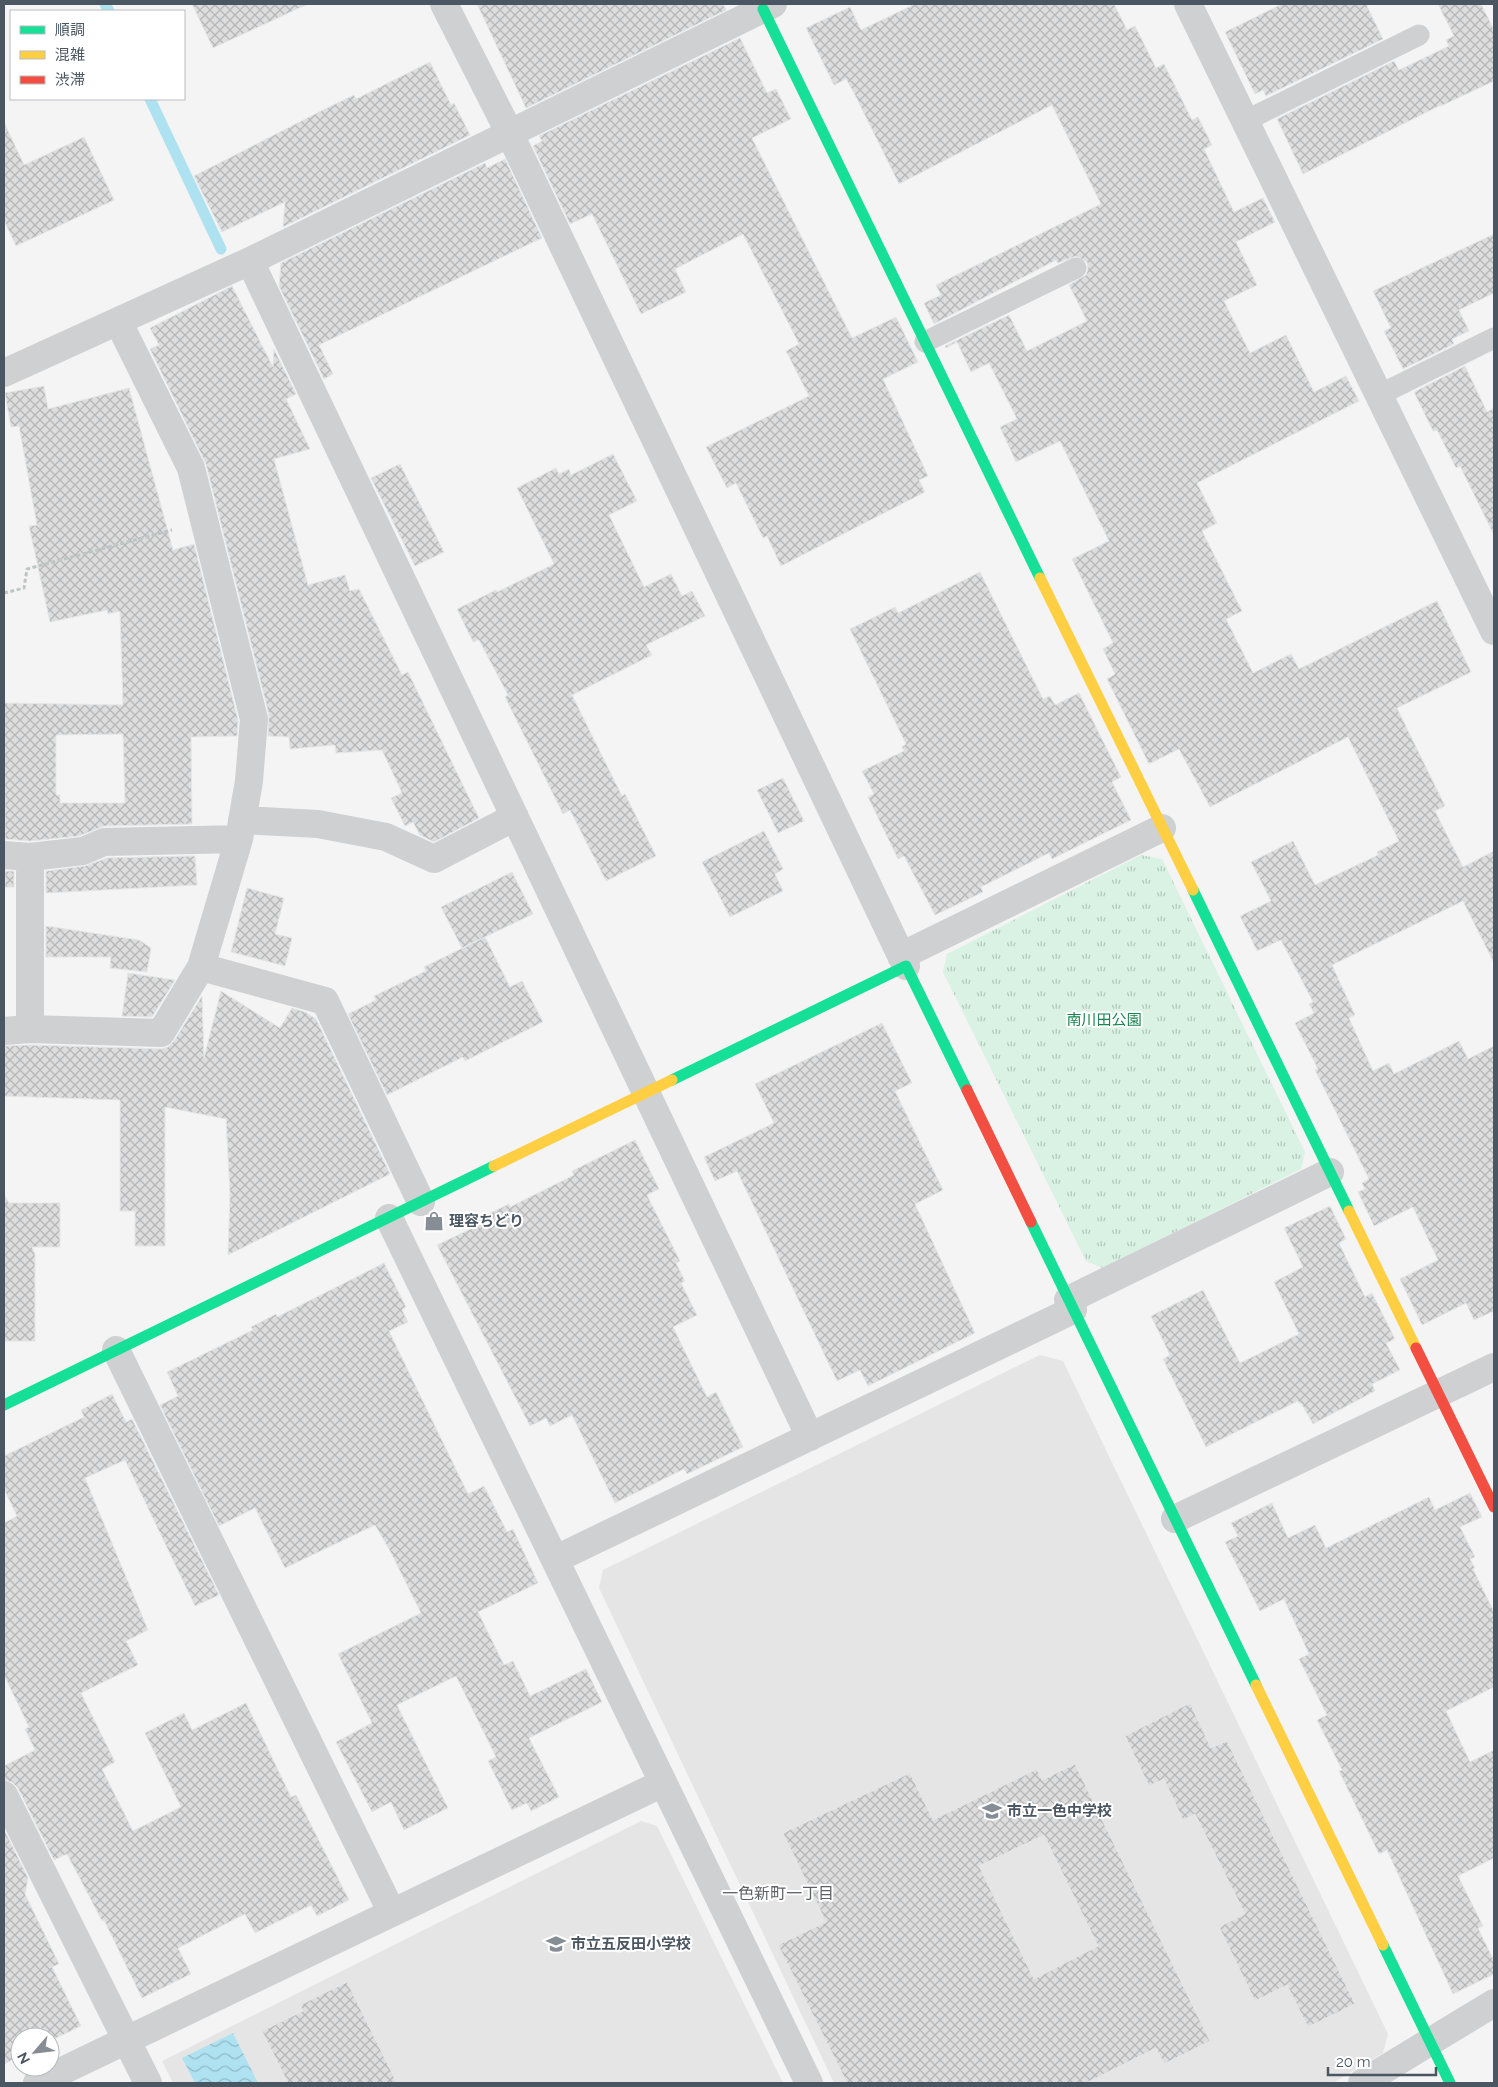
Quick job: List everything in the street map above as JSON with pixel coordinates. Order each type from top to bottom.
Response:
[{"type":"street","points":[[444,4],[508,132],[903,961],[1450,2083]]},
{"type":"street","points":[[1188,4],[1494,631]]},
{"type":"street","points":[[4,373],[250,261],[508,132],[768,6],[925,342],[1494,1507]]},
{"type":"street","points":[[250,261],[810,1437]]},
{"type":"street","points":[[118,321],[191,468],[254,720],[250,781],[241,829],[201,967],[161,1033],[17,1030],[17,856],[83,851],[104,842],[241,829],[318,824],[386,837],[434,859],[515,817]]},
{"type":"street","points":[[4,1405],[647,1092],[1162,828]]},
{"type":"street","points":[[201,967],[325,1001],[421,1202]]},
{"type":"street","points":[[556,1559],[810,1437],[1330,1172]]},
{"type":"street","points":[[389,1218],[809,2083]]},
{"type":"street","points":[[116,1350],[392,1913]]},
{"type":"street","points":[[1175,1519],[1494,1367]]},
{"type":"street","points":[[37,2083],[663,1783]]},
{"type":"street","points":[[4,1795],[148,2083]]},
{"type":"street","points":[[1362,2083],[1494,2003]]},
{"type":"lane","points":[[1246,121],[1418,35]]},
{"type":"lane","points":[[925,342],[1076,268]]},
{"type":"lane","points":[[1379,395],[1494,338]]},
{"type":"path","points":[[4,593],[24,588],[27,569],[204,521]]},
{"type":"shaded area","name":"市立一色中学校","points":[[1040,1355],[1063,1361],[1388,2034],[1383,2053],[1333,2083],[834,2083],[599,1588],[603,1570]]},
{"type":"shaded area","name":"市立五反田小学校","points":[[641,1821],[657,1826],[783,2083],[173,2083],[162,2061]]},
{"type":"green space","name":"南川田公園","points":[[1141,855],[1162,859],[1305,1152],[1301,1169],[1103,1268],[1086,1261],[943,972],[947,954]]},
{"type":"water","points":[[233,2033],[258,2083],[195,2083],[182,2058]]},
{"type":"building","points":[[192,4],[308,4],[213,48]]},
{"type":"building","points":[[477,4],[723,4],[726,10],[526,108]]},
{"type":"building","points":[[915,4],[1114,4],[1127,30],[1135,26],[1156,68],[1164,64],[1192,120],[1198,117],[1212,145],[1204,149],[1234,212],[1263,198],[1275,222],[1236,242],[1257,285],[1224,301],[1250,353],[1286,335],[1314,392],[1346,376],[1359,401],[1197,483],[1217,523],[1202,531],[1242,611],[1226,619],[1253,673],[1291,654],[1299,669],[1437,601],[1471,672],[1397,708],[1445,806],[1435,811],[1463,867],[1494,851],[1494,963],[1463,901],[1332,965],[1355,1015],[1349,1018],[1373,1071],[1389,1063],[1394,1074],[1459,1041],[1468,1059],[1494,1046],[1494,1311],[1474,1320],[1466,1303],[1422,1325],[1400,1279],[1438,1260],[1413,1207],[1374,1226],[1358,1192],[1365,1189],[1362,1183],[1369,1179],[1315,1070],[1318,1069],[1295,1023],[1314,1013],[1309,1004],[1313,1002],[1281,940],[1257,951],[1240,916],[1271,901],[1251,862],[1293,841],[1315,885],[1378,855],[1377,852],[1399,841],[1348,737],[1210,807],[1179,749],[1149,764],[1107,679],[1115,674],[1103,649],[1113,643],[1072,559],[1109,541],[1060,441],[1016,462],[1000,427],[1017,419],[989,363],[971,372],[957,342],[946,348],[945,346],[1009,315],[1027,351],[1087,321],[1069,285],[1086,275],[1088,269],[1087,262],[1076,256],[1058,263],[1056,260],[934,324],[924,303],[941,295],[936,285],[1101,204],[1052,105],[899,184],[846,79],[834,85],[806,28],[850,7],[861,30]]},
{"type":"building","points":[[1282,4],[1366,4],[1383,39],[1266,96],[1263,90],[1255,94],[1225,32]]},
{"type":"building","points":[[1438,4],[1481,4],[1494,30],[1494,81],[1441,105],[1303,174],[1277,119],[1394,61],[1399,70],[1449,46],[1446,40],[1454,36]]},
{"type":"building","points":[[740,38],[767,93],[776,89],[791,119],[752,138],[852,338],[896,317],[918,362],[883,379],[928,476],[919,480],[925,492],[781,566],[767,536],[763,538],[736,483],[727,488],[706,447],[809,396],[786,351],[799,344],[743,234],[675,269],[686,292],[641,314],[592,214],[570,224],[533,146],[542,141],[539,136]]},
{"type":"building","points":[[430,62],[451,105],[454,103],[470,135],[283,227],[285,202],[222,232],[194,176],[354,95],[356,99]]},
{"type":"building","points":[[4,122],[24,165],[84,137],[114,200],[16,246],[4,220]]},
{"type":"building","points":[[505,159],[542,238],[319,345],[333,374],[324,379],[279,286],[281,263],[485,163],[487,168]]},
{"type":"building","points":[[1494,234],[1494,293],[1459,310],[1469,331],[1452,339],[1454,344],[1403,369],[1384,331],[1391,328],[1373,291]]},
{"type":"building","points":[[232,286],[273,367],[274,349],[296,394],[286,399],[310,449],[274,459],[308,585],[345,575],[350,591],[359,589],[402,675],[408,672],[479,818],[434,842],[420,835],[413,822],[405,826],[391,798],[402,793],[382,750],[336,753],[335,745],[290,749],[289,737],[268,736],[269,715],[206,464],[150,349],[159,345],[150,328]]},
{"type":"building","points":[[1465,366],[1487,412],[1494,408],[1494,535],[1460,466],[1456,468],[1437,430],[1433,431],[1414,392]]},
{"type":"building","points":[[44,386],[48,409],[129,388],[173,550],[194,544],[238,720],[237,736],[191,737],[192,824],[104,826],[79,836],[30,841],[5,839],[4,703],[123,705],[120,611],[108,614],[107,610],[50,622],[29,526],[37,525],[19,426],[11,427],[5,393]],"holes":[[[123,734],[125,803],[60,803],[60,795],[56,795],[56,735]]]},
{"type":"building","points":[[613,454],[637,501],[609,515],[644,587],[671,574],[682,596],[692,591],[705,616],[646,645],[652,655],[572,695],[622,796],[625,794],[656,856],[606,881],[570,810],[563,814],[505,697],[508,695],[479,640],[473,642],[457,609],[554,564],[517,488],[556,468],[559,474],[569,469],[571,475]]},
{"type":"building","points":[[400,464],[444,552],[415,566],[371,478]]},
{"type":"building","points":[[980,572],[1043,699],[1050,696],[1055,705],[1079,693],[1121,777],[1112,782],[1131,820],[1052,859],[1049,853],[981,887],[983,892],[935,915],[904,856],[898,859],[868,797],[874,794],[862,771],[904,751],[902,747],[906,744],[850,629],[895,607],[898,613]]},
{"type":"building","points":[[783,778],[804,821],[778,833],[757,790]]},
{"type":"building","points":[[764,831],[783,869],[775,874],[783,891],[730,917],[702,862]]},
{"type":"building","points":[[195,856],[197,885],[46,893],[46,871],[85,866],[107,858]]},
{"type":"building","points":[[5,871],[14,871],[14,887],[5,887]]},
{"type":"building","points":[[512,872],[533,914],[462,948],[441,907]]},
{"type":"building","points":[[247,888],[284,898],[275,934],[292,938],[285,966],[231,952]]},
{"type":"building","points":[[46,926],[139,940],[151,948],[147,972],[110,968],[111,957],[46,957]]},
{"type":"building","points":[[485,937],[510,987],[522,981],[543,1022],[465,1061],[463,1057],[387,1095],[348,1014],[376,1000],[374,996],[426,971],[424,967]]},
{"type":"building","points":[[128,973],[175,980],[152,1017],[122,1016]]},
{"type":"building","points":[[221,991],[280,1028],[292,1008],[305,1012],[316,1019],[390,1174],[228,1255],[230,1194],[226,1119],[165,1107],[165,1246],[135,1246],[135,1211],[120,1211],[120,1100],[4,1096],[4,1046],[161,1049],[168,1047],[174,1041],[202,996],[204,1058]]},
{"type":"building","points":[[882,1023],[912,1083],[895,1091],[943,1190],[915,1204],[975,1333],[868,1386],[860,1370],[837,1381],[737,1171],[715,1181],[704,1157],[774,1123],[755,1084]]},
{"type":"building","points":[[635,1140],[659,1189],[647,1195],[680,1261],[676,1263],[685,1281],[681,1283],[697,1315],[673,1327],[707,1397],[716,1392],[743,1447],[687,1474],[684,1469],[615,1503],[572,1415],[550,1426],[546,1418],[530,1426],[437,1245],[481,1224],[478,1219],[509,1204],[510,1207],[574,1175],[572,1171]]},
{"type":"building","points":[[4,1194],[9,1203],[60,1203],[60,1247],[32,1247],[35,1254],[35,1341],[4,1341]]},
{"type":"building","points":[[1330,1206],[1346,1239],[1339,1243],[1365,1297],[1372,1293],[1395,1339],[1386,1343],[1400,1370],[1372,1384],[1375,1391],[1313,1424],[1298,1401],[1206,1447],[1163,1359],[1170,1355],[1151,1316],[1203,1290],[1240,1363],[1299,1334],[1274,1282],[1303,1267],[1284,1228]]},
{"type":"building","points":[[384,1263],[406,1307],[402,1310],[408,1322],[389,1331],[468,1494],[484,1486],[507,1532],[513,1529],[538,1583],[478,1612],[504,1665],[513,1661],[530,1696],[586,1669],[602,1702],[529,1738],[559,1797],[531,1811],[527,1803],[512,1810],[488,1761],[496,1757],[456,1676],[397,1705],[448,1808],[404,1830],[391,1802],[372,1812],[336,1742],[372,1723],[338,1654],[421,1613],[389,1549],[375,1525],[285,1568],[255,1508],[219,1526],[160,1405],[178,1396],[167,1372],[253,1330],[251,1327],[276,1314],[277,1317]]},
{"type":"building","points":[[112,1394],[126,1422],[132,1419],[219,1595],[195,1606],[125,1460],[85,1478],[148,1630],[126,1641],[138,1665],[81,1693],[115,1762],[102,1769],[133,1831],[181,1807],[145,1733],[184,1713],[192,1730],[246,1703],[291,1797],[296,1795],[349,1900],[317,1916],[311,1905],[255,1933],[245,1914],[178,1948],[191,1974],[142,1998],[104,1920],[102,1921],[67,1854],[54,1860],[18,1788],[12,1782],[4,1780],[4,1766],[35,1750],[25,1729],[29,1727],[4,1675],[4,1523],[17,1516],[4,1489],[4,1456],[84,1417],[81,1410]]},
{"type":"building","points":[[1470,1493],[1482,1517],[1460,1527],[1475,1557],[1470,1559],[1475,1568],[1473,1569],[1494,1612],[1494,1687],[1446,1711],[1470,1762],[1494,1750],[1494,1858],[1458,1876],[1483,1926],[1478,1928],[1494,1961],[1494,1974],[1453,1994],[1387,1850],[1379,1854],[1339,1771],[1342,1770],[1317,1720],[1327,1715],[1299,1659],[1309,1654],[1284,1599],[1260,1611],[1225,1542],[1238,1536],[1231,1523],[1272,1503],[1288,1538],[1315,1525],[1326,1548],[1429,1497],[1435,1510]]},
{"type":"building","points":[[1190,1703],[1211,1748],[1227,1741],[1355,2004],[1308,2027],[1287,1985],[1255,2001],[1219,1927],[1245,1914],[1195,1814],[1183,1820],[1164,1779],[1149,1786],[1125,1736]]},
{"type":"building","points":[[1075,1764],[1210,2041],[1164,2064],[1156,2048],[1086,2083],[847,2083],[778,1945],[826,1922],[783,1833],[910,1773],[933,1820],[1037,1769],[1042,1780]],"holes":[[[1044,1835],[1098,1946],[1034,1979],[979,1866]]]},
{"type":"building","points":[[4,1829],[28,1878],[25,1894],[59,1964],[52,1967],[81,2026],[60,2036],[60,2027],[10,2027],[10,2061],[4,2064]]},
{"type":"building","points":[[347,1982],[397,2083],[288,2083],[262,2031],[303,2011],[300,2005]]},
{"type":"waterway","points":[[105,4],[108,10]]},
{"type":"waterway","points":[[150,100],[221,249]]},
{"type":"traffic: fast","points":[[763,9],[1040,578]]},
{"type":"traffic: fast","points":[[1193,890],[1349,1211]]},
{"type":"traffic: fast","points":[[672,1080],[906,966],[967,1090]]},
{"type":"traffic: fast","points":[[4,1405],[494,1166]]},
{"type":"traffic: fast","points":[[1031,1222],[1256,1685]]},
{"type":"traffic: fast","points":[[1383,1945],[1450,2083]]},
{"type":"traffic: slow","points":[[1040,578],[1193,890]]},
{"type":"traffic: slow","points":[[494,1166],[672,1080]]},
{"type":"traffic: slow","points":[[1349,1211],[1416,1348]]},
{"type":"traffic: slow","points":[[1256,1685],[1383,1945]]},
{"type":"traffic: jam","points":[[967,1090],[1031,1222]]},
{"type":"traffic: jam","points":[[1416,1348],[1494,1507]]},
{"type":"place","name":"理容ちどり","points":[[434,1221]]},
{"type":"place","name":"市立一色中学校","points":[[992,1811]]},
{"type":"place","name":"市立五反田小学校","points":[[556,1944]]},
{"type":"district","name":"一色新町一丁目","points":[[778,1893]]}]
